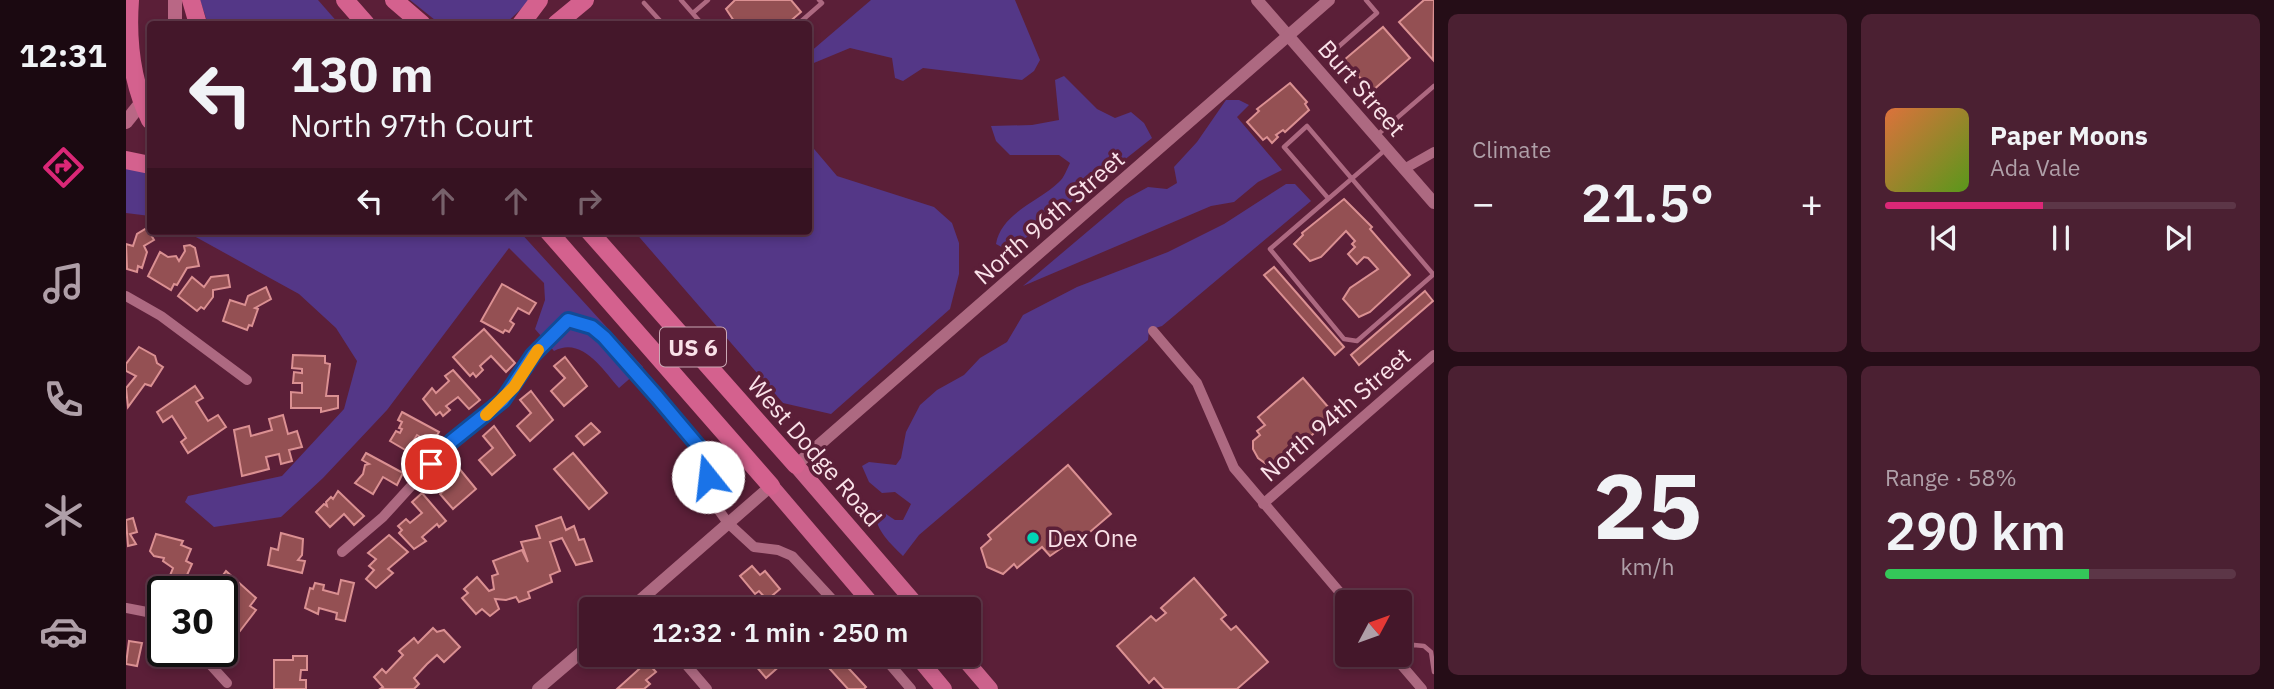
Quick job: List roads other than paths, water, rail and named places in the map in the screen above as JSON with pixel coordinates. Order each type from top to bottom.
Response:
[{"type":"highway","points":[[191,0],[197,21]]},
{"type":"highway","points":[[345,0],[362,21]]},
{"type":"highway","points":[[384,0],[402,21]]},
{"type":"highway","points":[[394,0],[418,21]]},
{"type":"highway","points":[[523,21],[540,0]]},
{"type":"highway","points":[[128,1],[129,45],[142,101]]},
{"type":"highway","points":[[559,21],[580,3]]},
{"type":"highway","points":[[126,160],[147,164]]},
{"type":"highway","name":"US 6","points":[[551,235],[866,597]]},
{"type":"highway","name":"West Dodge Road","points":[[593,235],[796,464],[910,597]]},
{"type":"highway","points":[[926,667],[944,689]]},
{"type":"highway","points":[[971,667],[990,689]]},
{"type":"main road","points":[[175,0],[175,21]]},
{"type":"main road","points":[[126,122],[142,101]]},
{"type":"street","name":"Burt Street","points":[[1257,0],[1434,203]]},
{"type":"street","name":"North 96th Street","points":[[796,464],[1329,0]]},
{"type":"street","points":[[1404,169],[1434,152]]},
{"type":"street","points":[[126,296],[161,316],[247,380]]},
{"type":"street","points":[[342,552],[383,517],[452,441],[503,400],[533,355],[568,320],[592,327],[604,337],[700,447],[708,459],[710,498],[728,523],[754,547],[778,550],[792,556],[830,597]]},
{"type":"street","points":[[1153,331],[1197,383],[1232,464],[1338,590]]},
{"type":"street","name":"North 94th Street","points":[[1263,504],[1434,355]]},
{"type":"street","points":[[646,597],[771,486]]},
{"type":"street","points":[[126,608],[147,612]]},
{"type":"street","points":[[538,689],[579,654]]},
{"type":"street","points":[[212,667],[227,683]]},
{"type":"street","points":[[688,667],[707,689]]},
{"type":"street","points":[[892,667],[911,689]]},
{"type":"street","points":[[1403,667],[1422,689]]},
{"type":"lane","points":[[681,0],[699,21]]},
{"type":"lane","points":[[692,13],[708,0]]},
{"type":"lane","points":[[801,21],[822,3],[820,0]]},
{"type":"lane","points":[[1337,48],[1377,13],[1366,0]]},
{"type":"lane","points":[[644,3],[660,21]]},
{"type":"lane","points":[[1376,136],[1434,86]]},
{"type":"lane","points":[[1329,198],[1284,147],[1307,126],[1352,178],[1434,274],[1357,341],[1344,339],[1270,249],[1329,198],[1352,178],[1386,148]]},
{"type":"lane","points":[[1412,646],[1424,646],[1431,652],[1434,672]]},
{"type":"place","name":"Dex One","points":[[1033,538]]}]
